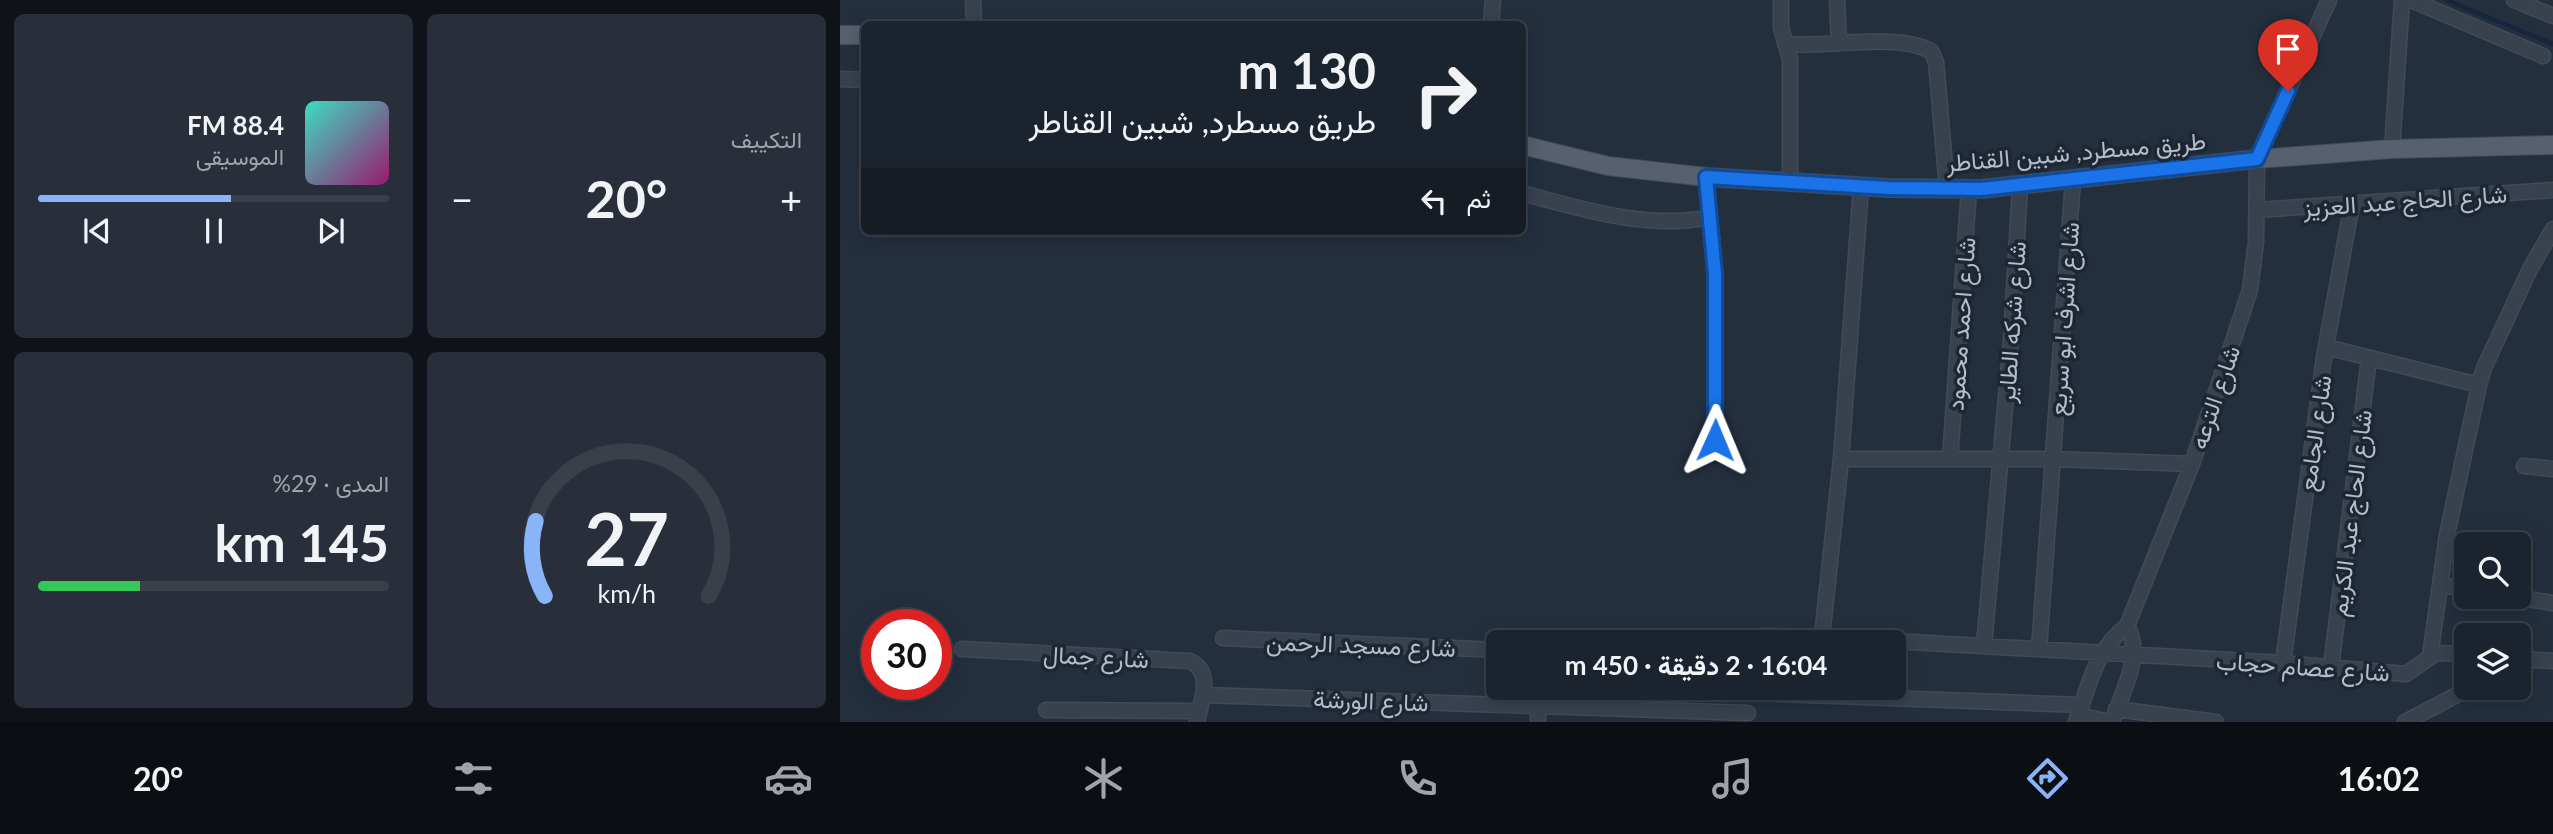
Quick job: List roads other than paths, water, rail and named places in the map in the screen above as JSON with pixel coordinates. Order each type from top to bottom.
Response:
[{"type":"main road","points":[[840,35],[861,35]]},
{"type":"main road","name":"طريق مسطرد, شبين القناطر","points":[[1526,146],[1608,166],[1707,182],[1969,189],[2257,166],[2392,149],[2553,145]]},
{"type":"street","points":[[973,0],[974,21]]},
{"type":"street","points":[[1491,21],[1493,0]]},
{"type":"street","points":[[1781,0],[1781,28],[1790,59],[1790,183]]},
{"type":"street","points":[[1837,0],[1839,43]]},
{"type":"street","points":[[2257,166],[2329,0]]},
{"type":"street","points":[[2392,149],[2402,0]]},
{"type":"street","points":[[2411,0],[2543,56]]},
{"type":"street","points":[[2514,0],[2553,16]]},
{"type":"street","points":[[1785,44],[1879,42],[1919,46],[1931,51],[1936,62],[1947,188]]},
{"type":"street","points":[[840,79],[861,80]]},
{"type":"street","name":"شارع الترعه","points":[[2079,714],[2103,653],[2117,633],[2127,626],[2192,464],[2250,290],[2256,242],[2257,166]]},
{"type":"street","name":"شارع اشرف ابو سريع","points":[[2039,649],[2073,180]]},
{"type":"street","points":[[1707,182],[1715,274],[1715,440]]},
{"type":"street","name":"شارع شركه الطاير","points":[[1984,646],[2020,186]]},
{"type":"street","points":[[1823,630],[1841,459],[1861,187]]},
{"type":"street","name":"شارع احمد محمود","points":[[1950,459],[1969,189]]},
{"type":"street","name":"شارع الحاج عبد العزيز","points":[[2256,204],[2352,204],[2553,190]]},
{"type":"street","points":[[1526,194],[1600,212],[1651,219],[1686,221],[1710,213]]},
{"type":"street","name":"شارع الجامع","points":[[2283,663],[2326,347],[2352,204]]},
{"type":"street","points":[[2430,656],[2447,535],[2479,385],[2484,368],[2530,269],[2553,229]]},
{"type":"street","points":[[2326,347],[2479,385]]},
{"type":"street","name":"شارع الحاج عبد الكريم","points":[[2331,668],[2369,358]]},
{"type":"street","points":[[1841,459],[2054,458],[2192,464]]},
{"type":"street","points":[[2524,466],[2553,469]]},
{"type":"street","points":[[2440,585],[2454,587]]},
{"type":"street","points":[[2531,600],[2553,603]]},
{"type":"street","points":[[2112,718],[2134,656],[2134,637],[2127,626]]},
{"type":"street","name":"شارع مسجد الرحمن","points":[[1223,638],[1486,649]]},
{"type":"street","name":"شارع عصام حجاب","points":[[1906,642],[2283,663],[2406,674],[2430,656],[2444,652],[2454,653]]},
{"type":"street","name":"شارع جمال","points":[[962,649],[1190,661],[1198,665],[1204,674],[1203,695]]},
{"type":"street","points":[[2531,660],[2553,661]]},
{"type":"street","points":[[1046,710],[1198,716],[1203,695]]},
{"type":"street","name":"شارع الورشة","points":[[1203,695],[1538,705],[1747,717]]},
{"type":"street","points":[[2405,722],[2454,696]]},
{"type":"street","points":[[1887,700],[2112,718],[2216,722]]},
{"type":"street","points":[[1538,705],[1538,722]]},
{"type":"waterway","points":[[2446,0],[2553,44]]}]
